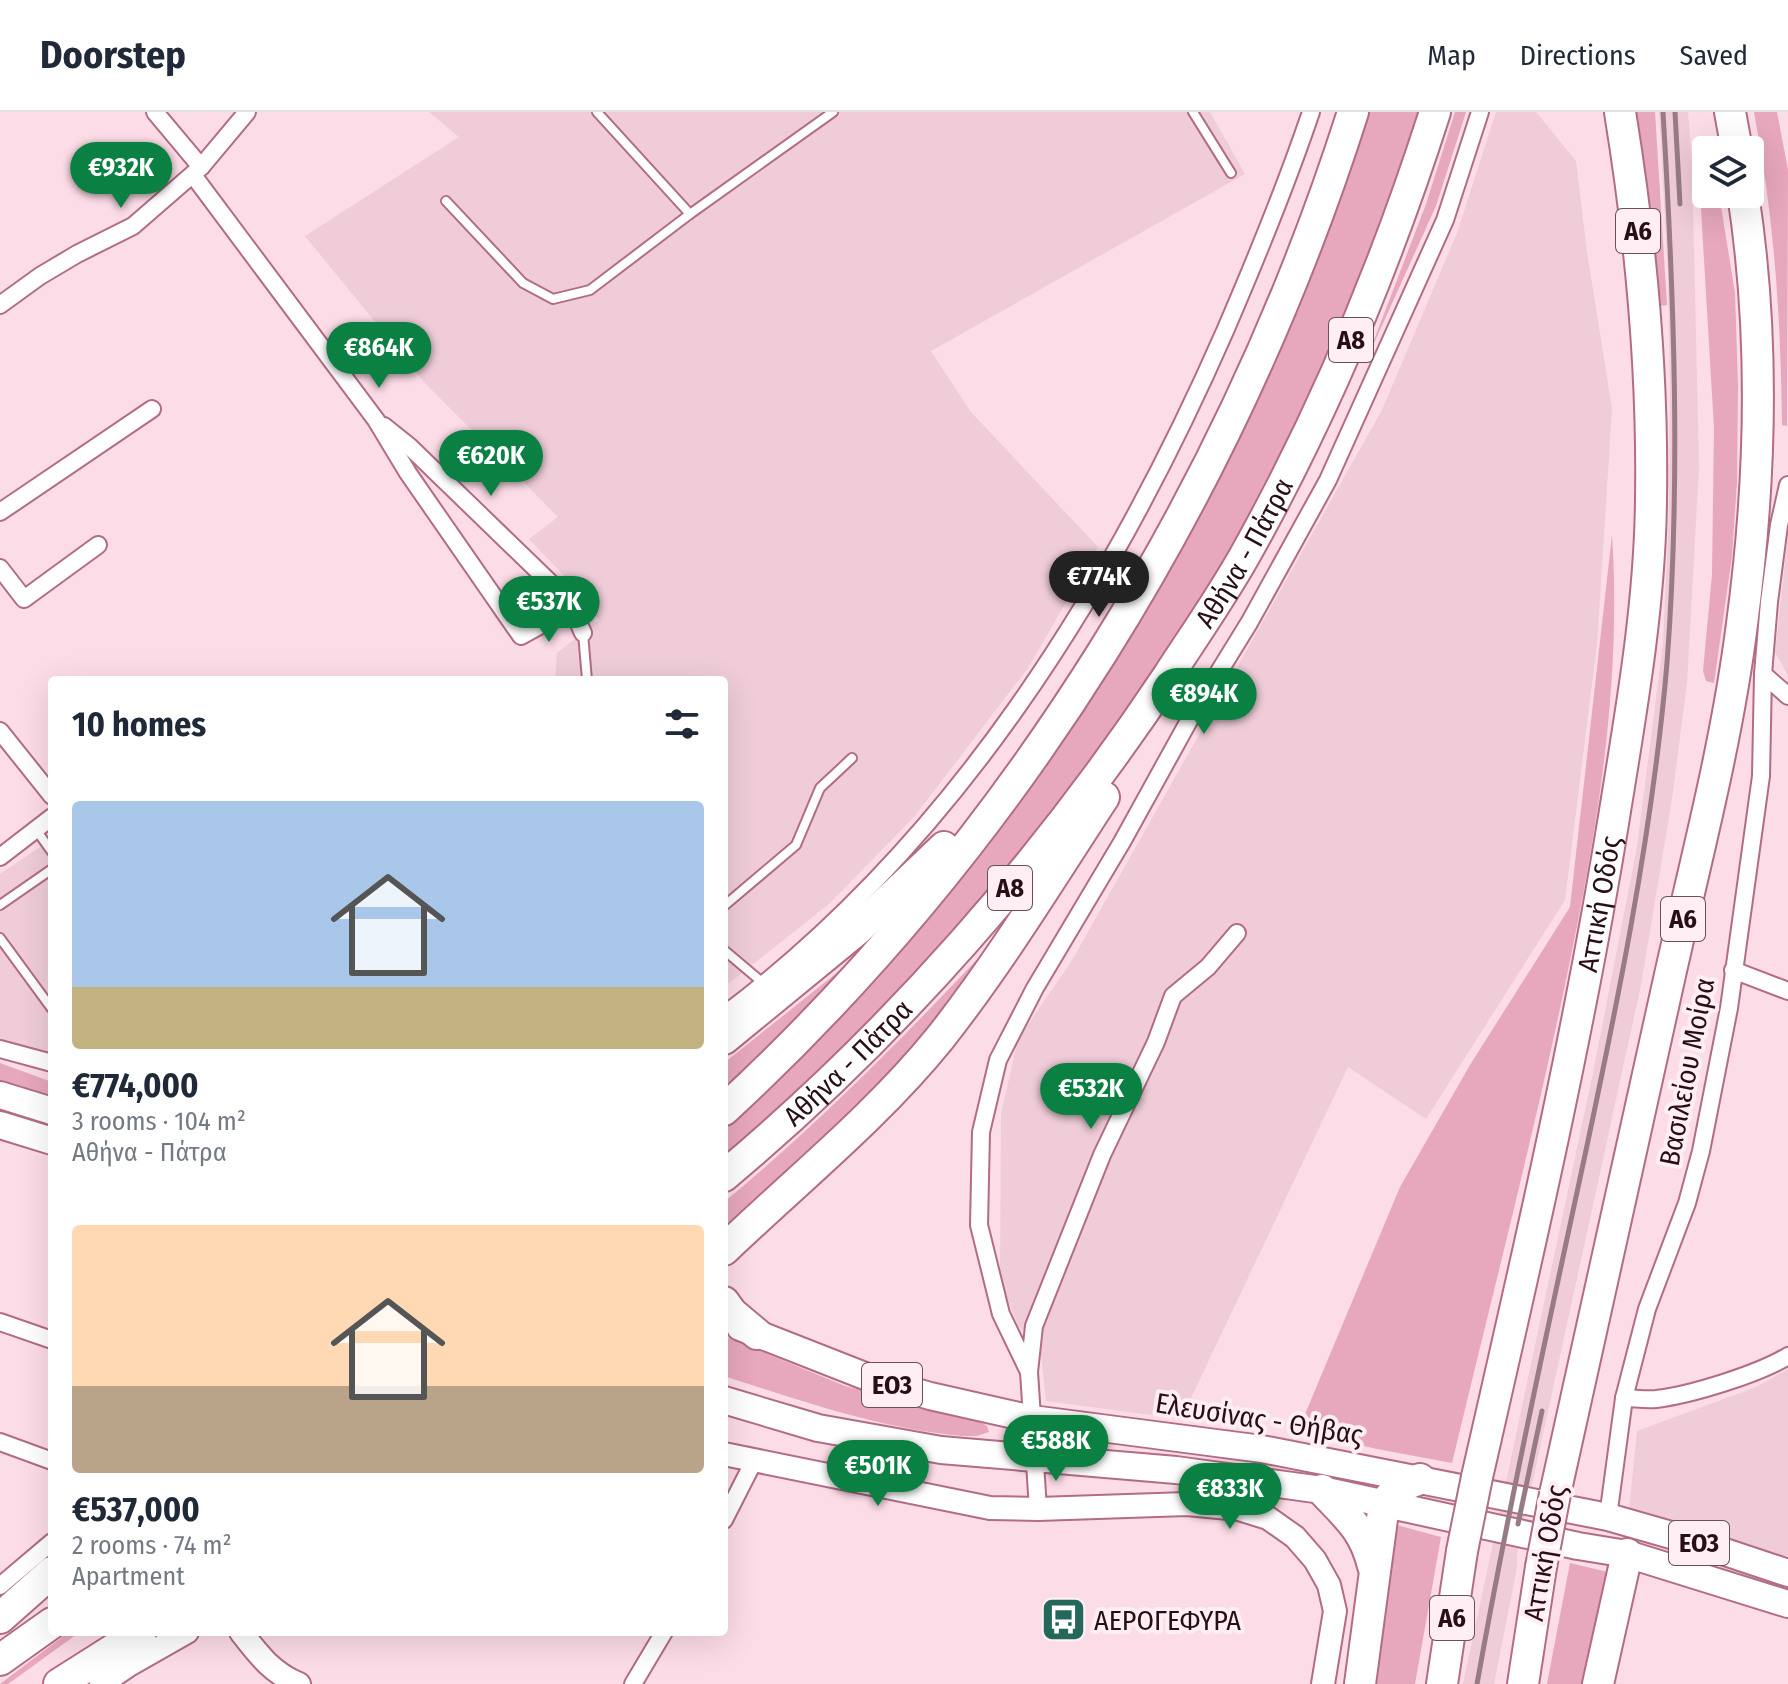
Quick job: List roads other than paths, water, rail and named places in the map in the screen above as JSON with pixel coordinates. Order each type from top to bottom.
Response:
[{"type":"highway","name":"Αθήνα - Πάτρα","points":[[728,1106],[792,1045],[894,934],[957,857],[1093,667],[1132,603],[1247,386],[1353,112]]},
{"type":"highway","name":"Αθήνα - Πάτρα","points":[[728,1172],[866,1045],[936,973],[1005,894],[1115,754],[1244,557],[1318,413],[1353,336],[1435,112]]},
{"type":"highway","name":"Αττική Οδός","points":[[1442,1684],[1462,1551],[1477,1477],[1592,953],[1640,658],[1651,502],[1649,352],[1635,204],[1620,112]]},
{"type":"highway","points":[[1730,112],[1734,136]]},
{"type":"highway","name":"Αττική Οδός","points":[[1523,1684],[1555,1494],[1704,832],[1742,626],[1753,520],[1758,428],[1757,337],[1744,208]]},
{"type":"highway","points":[[728,1246],[859,1123],[939,1038],[1025,916],[1163,707],[1244,557]]},
{"type":"highway","points":[[728,1036],[857,930],[1020,772]]},
{"type":"highway","points":[[728,1308],[757,1334]]},
{"type":"highway","points":[[1360,1684],[1384,1504],[1397,1488],[1420,1479]]},
{"type":"highway","points":[[1322,1490],[1354,1523],[1367,1542],[1374,1567]]},
{"type":"highway","points":[[1598,1684],[1627,1554]]},
{"type":"highway","points":[[0,1618],[48,1576]]},
{"type":"highway","points":[[0,1660],[48,1626]]},
{"type":"highway","points":[[34,1684],[100,1636]]},
{"type":"highway","points":[[59,1684],[135,1636]]},
{"type":"main road","points":[[0,1095],[48,1110]]},
{"type":"main road","points":[[0,1125],[48,1140]]},
{"type":"main road","name":"Ελευσίνας - Θήβας","points":[[728,1322],[870,1378],[930,1396],[1032,1419],[1262,1449],[1608,1517],[1788,1573]]},
{"type":"main road","name":"ΕΟ3","points":[[728,1401],[844,1433],[941,1450],[1176,1470],[1322,1490],[1627,1554],[1788,1604]]},
{"type":"main road","points":[[1608,1517],[1627,1554]]},
{"type":"street","points":[[155,112],[376,420],[408,473],[521,636],[572,608]]},
{"type":"street","points":[[0,305],[40,276],[133,226],[197,171],[247,112]]},
{"type":"street","points":[[728,1012],[765,985],[850,904],[938,810],[978,761],[1081,611],[1147,495],[1212,361],[1271,221],[1311,112]]},
{"type":"street","points":[[1029,1372],[1001,1314],[979,1225],[981,1132],[998,1060],[1035,988],[1122,842],[1328,480],[1445,220],[1480,112]]},
{"type":"street","points":[[0,512],[152,409]]},
{"type":"street","points":[[376,420],[409,446],[566,598],[583,633]]},
{"type":"street","name":"Βασιλείου Μοίρα","points":[[1608,1517],[1624,1398],[1647,1309],[1687,1203],[1701,1151],[1729,1008],[1761,776],[1763,674],[1779,525],[1788,485]]},
{"type":"street","points":[[0,568],[24,599],[98,545]]},
{"type":"street","points":[[1763,674],[1788,696]]},
{"type":"street","points":[[0,731],[48,791]]},
{"type":"street","points":[[0,857],[48,821]]},
{"type":"street","points":[[1038,1509],[1029,1372],[1034,1326],[1102,1155],[1156,1042],[1173,996],[1208,967],[1237,933]]},
{"type":"street","points":[[1733,970],[1788,991]]},
{"type":"street","points":[[0,1049],[48,1062]]},
{"type":"street","points":[[0,1322],[48,1339]]},
{"type":"street","points":[[1624,1398],[1654,1399],[1685,1392],[1722,1382],[1788,1356]]},
{"type":"street","points":[[0,1442],[48,1460]]},
{"type":"street","points":[[728,1455],[990,1508],[1187,1504],[1239,1509],[1268,1518],[1295,1537],[1315,1560],[1329,1585],[1335,1611],[1323,1684]]},
{"type":"street","points":[[728,1512],[755,1459]]},
{"type":"street","points":[[0,1586],[48,1545]]},
{"type":"street","points":[[101,1684],[180,1636]]},
{"type":"street","points":[[244,1636],[265,1663],[282,1677],[299,1684]]},
{"type":"street","points":[[633,1684],[662,1636]]},
{"type":"lane","points":[[597,112],[690,214]]},
{"type":"lane","points":[[446,201],[523,283],[553,299],[590,290],[833,112]]},
{"type":"lane","points":[[1193,112],[1231,173]]},
{"type":"lane","points":[[583,633],[587,676]]},
{"type":"lane","points":[[728,903],[796,845],[820,788],[852,758]]},
{"type":"lane","points":[[37,831],[48,846]]},
{"type":"lane","points":[[0,905],[48,872]]},
{"type":"lane","points":[[0,938],[48,1004]]},
{"type":"lane","points":[[728,953],[765,985]]},
{"type":"railway","points":[[1477,1684],[1619,989],[1642,859],[1660,729],[1671,594],[1675,456],[1673,319],[1663,112]]},
{"type":"railway","points":[[1675,112],[1680,204]]},
{"type":"railway","points":[[1518,1524],[1542,1411]]},
{"type":"place","name":"ΑΕΡΟΓΕΦΥΡΑ","points":[[1063,1620]]}]
